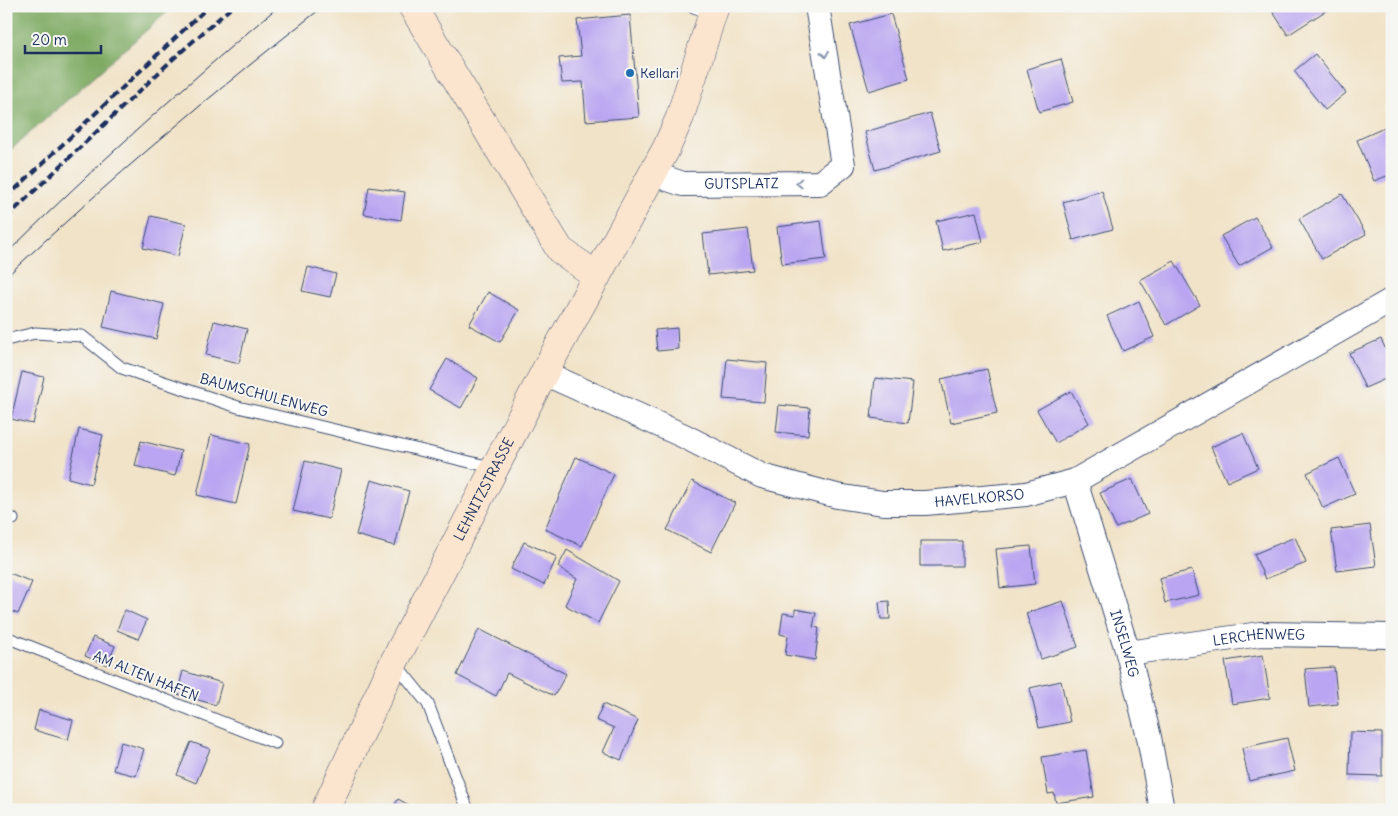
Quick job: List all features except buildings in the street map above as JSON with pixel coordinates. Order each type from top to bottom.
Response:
[{"type":"main road","points":[[412,6],[560,250],[597,276]]},
{"type":"main road","points":[[653,174],[680,117],[706,9]]},
{"type":"main road","name":"LEHNITZSTRASSE","points":[[324,810],[394,662],[544,373],[653,174]]},
{"type":"street","name":"GUTSPLATZ","points":[[653,174],[683,184],[820,183],[843,165],[817,6]]},
{"type":"street","name":"HAVELKORSO","points":[[544,373],[684,436],[762,476],[837,496],[883,503],[925,503],[1026,494],[1075,481],[1392,300]]},
{"type":"street","name":"INSELWEG","points":[[1075,481],[1128,653],[1149,737],[1162,810]]},
{"type":"street","name":"LERCHENWEG","points":[[1128,653],[1260,634],[1392,636]]},
{"type":"lane","name":"BAUMSCHULENWEG","points":[[6,340],[35,334],[82,336],[122,368],[238,407],[495,468]]},
{"type":"lane","name":"AM ALTEN HAFEN","points":[[6,637],[275,743]]},
{"type":"lane","points":[[394,662],[428,704],[468,810]]},
{"type":"green space","points":[[6,6],[174,6],[6,154]]},
{"type":"tram line","points":[[6,254],[140,127],[279,6]]},
{"type":"tram line","points":[[6,277],[83,206],[162,138],[324,6]]},
{"type":"railway","points":[[6,198],[209,6]]},
{"type":"railway","points":[[6,218],[173,59],[233,6]]},
{"type":"place","name":"Kellari","points":[[630,73]]}]
